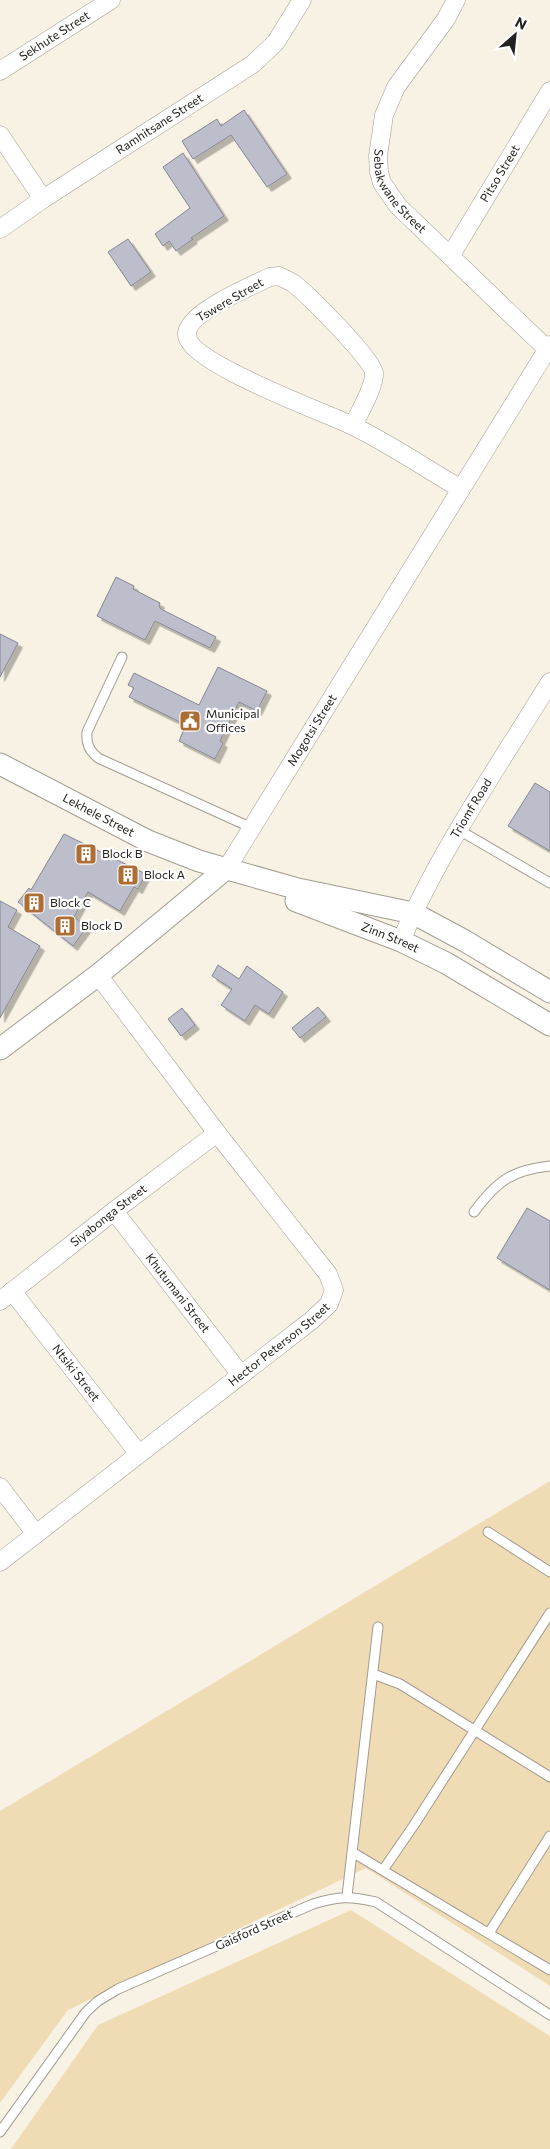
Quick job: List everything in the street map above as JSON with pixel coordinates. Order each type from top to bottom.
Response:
[{"type":"street","name":"Sekhute Street","points":[[0,72],[111,0]]},
{"type":"street","name":"Ramhitsane Street","points":[[0,229],[43,199],[253,64],[276,42],[302,0]]},
{"type":"street","name":"Sebakwane Street","points":[[456,0],[446,19],[392,95],[384,115],[378,156],[379,172],[388,195],[398,206],[549,347]]},
{"type":"street","name":"Pitso Street","points":[[451,255],[550,91]]},
{"type":"street","points":[[0,135],[43,199]]},
{"type":"street","name":"Tswere Street","points":[[353,426],[373,380],[374,370],[357,347],[293,283],[279,276],[270,277],[214,306],[197,317],[189,325],[187,336],[189,342],[217,365],[353,426],[462,489]]},
{"type":"street","name":"Mogotsi Street","points":[[0,1048],[98,975],[223,871],[252,828],[549,347]]},
{"type":"street","name":"Triomf Road","points":[[401,942],[413,913],[459,830],[550,682]]},
{"type":"street","name":"Lekhele Street","points":[[0,764],[148,841],[223,871]]},
{"type":"street","name":"Zinn Street","points":[[223,871],[323,895],[413,913],[457,936],[550,992]]},
{"type":"street","name":"Zinn Street","points":[[223,871],[401,942],[446,963],[550,1025]]},
{"type":"street","name":"Hector Peterson Street","points":[[0,1562],[323,1311],[329,1304],[334,1290],[328,1274],[216,1133],[98,975]]},
{"type":"street","name":"Siyabonga Street","points":[[6,1296],[216,1133]]},
{"type":"street","name":"Khutumani Street","points":[[114,1211],[241,1375]]},
{"type":"street","name":"Ntsiki Street","points":[[6,1296],[139,1454]]},
{"type":"street","points":[[0,1487],[36,1534]]},
{"type":"lane","points":[[122,657],[87,732],[86,743],[91,752],[98,758],[252,828]]},
{"type":"lane","points":[[459,830],[550,883]]},
{"type":"lane","points":[[474,1212],[495,1186],[507,1177],[534,1168],[550,1166]]},
{"type":"lane","points":[[488,1532],[550,1572]]},
{"type":"lane","points":[[382,1870],[414,1825],[550,1613]]},
{"type":"lane","points":[[347,1896],[378,1627]]},
{"type":"lane","points":[[373,1674],[386,1677],[400,1684],[550,1777]]},
{"type":"lane","points":[[489,1933],[550,1836]]},
{"type":"lane","points":[[352,1852],[550,1970]]},
{"type":"lane","name":"Gaisford Street","points":[[0,2132],[79,2021],[98,2001],[118,1989],[313,1904],[334,1897],[347,1896],[376,1902],[550,2015]]},
{"type":"shaded area","points":[[550,1481],[550,1986],[366,1868],[68,2010],[0,2103],[0,1811]]},
{"type":"shaded area","points":[[351,1910],[550,2036],[550,2149],[11,2149],[98,2025]]},
{"type":"building","points":[[244,110],[287,174],[267,187],[231,135],[193,159],[182,141],[217,119],[221,126]]},
{"type":"building","points":[[183,153],[224,216],[191,238],[193,239],[176,251],[169,241],[163,246],[155,234],[190,208],[163,167]]},
{"type":"building","points":[[128,239],[151,272],[131,286],[108,252]]},
{"type":"building","points":[[116,577],[134,586],[133,589],[160,603],[161,609],[216,637],[210,648],[155,621],[145,640],[97,616]]},
{"type":"building","points":[[0,634],[18,643],[0,677]]},
{"type":"building","points":[[218,667],[267,691],[257,711],[239,702],[220,741],[223,743],[215,759],[179,741],[186,725],[129,697],[134,688],[128,685],[134,673],[199,705]]},
{"type":"building","points":[[535,783],[550,792],[550,851],[508,826]]},
{"type":"building","points":[[64,834],[146,874],[138,889],[134,887],[120,911],[88,892],[74,917],[87,927],[73,946],[18,902],[29,888],[31,890]]},
{"type":"building","points":[[0,901],[17,910],[8,927],[40,946],[0,1018]]},
{"type":"building","points":[[218,965],[239,979],[247,966],[283,992],[269,1014],[255,1005],[245,1021],[221,1005],[232,989],[212,976]]},
{"type":"building","points":[[318,1007],[326,1017],[300,1038],[292,1028]]},
{"type":"building","points":[[182,1008],[195,1025],[181,1036],[168,1019]]},
{"type":"building","points":[[527,1208],[550,1221],[550,1290],[497,1258]]},
{"type":"place","name":"Municipal Offices","points":[[190,721]]},
{"type":"place","name":"Block B","points":[[86,854]]},
{"type":"place","name":"Block A","points":[[128,875]]},
{"type":"place","name":"Block C","points":[[34,903]]},
{"type":"place","name":"Block D","points":[[65,926]]}]
